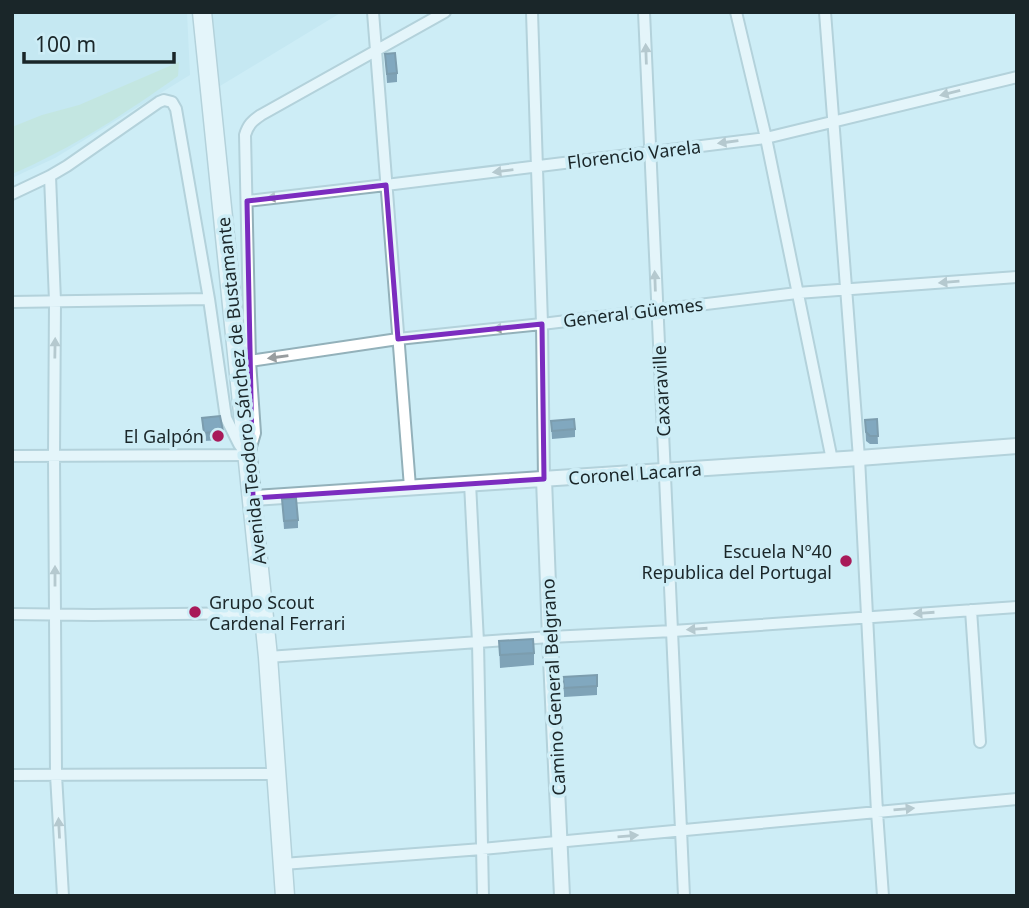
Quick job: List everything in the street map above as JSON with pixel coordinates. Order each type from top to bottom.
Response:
[{"type":"main road","name":"Avenida Teodoro Sánchez de Bustamante","points":[[202,12],[264,613],[285,896]]},
{"type":"street","points":[[373,12],[410,487]]},
{"type":"street","points":[[247,455],[255,433],[250,361],[245,135],[250,123],[445,12]]},
{"type":"street","points":[[532,12],[544,479]]},
{"type":"street","name":"Caxaraville","points":[[644,12],[684,896]]},
{"type":"street","points":[[736,12],[766,138],[832,460]]},
{"type":"street","points":[[825,12],[859,458],[883,896]]},
{"type":"street","name":"Florencio Varela","points":[[247,201],[766,138],[1017,77]]},
{"type":"street","points":[[12,194],[50,176],[132,123],[159,102],[172,102],[176,109],[209,299],[226,418],[247,455]]},
{"type":"street","points":[[50,176],[55,301],[56,775],[63,896]]},
{"type":"street","name":"General Güemes","points":[[250,361],[398,339],[797,293],[1017,276]]},
{"type":"street","points":[[12,302],[209,299]]},
{"type":"street","name":"Coronel Lacarra","points":[[253,498],[1017,446]]},
{"type":"street","points":[[12,456],[247,455]]},
{"type":"street","name":"Camino General Belgrano","points":[[544,479],[562,896]]},
{"type":"street","points":[[470,483],[478,642],[483,896]]},
{"type":"street","points":[[268,657],[1017,607]]},
{"type":"street","points":[[971,610],[981,742]]},
{"type":"street","points":[[12,614],[264,613]]},
{"type":"street","points":[[12,775],[276,774]]},
{"type":"street","points":[[283,864],[482,849],[1017,799]]},
{"type":"highlighted area","points":[[386,185],[398,339],[542,324],[544,479],[253,498],[247,201]]},
{"type":"shaded area","points":[[12,12],[187,12],[190,75],[55,158],[12,178]]},
{"type":"shaded area","points":[[212,12],[342,12],[220,86]]},
{"type":"green space","points":[[179,62],[178,76],[98,130],[12,174],[12,127],[79,105]]},
{"type":"building","points":[[395,53],[397,73],[387,74],[385,54]]},
{"type":"building","points":[[220,416],[223,431],[204,433],[202,418]]},
{"type":"building","points":[[574,419],[575,429],[552,431],[551,421]]},
{"type":"building","points":[[877,419],[878,436],[870,436],[866,432],[865,420]]},
{"type":"building","points":[[296,498],[298,520],[284,521],[282,499]]},
{"type":"building","points":[[533,639],[534,653],[500,655],[499,641]]},
{"type":"building","points":[[597,675],[597,686],[564,688],[563,677]]},
{"type":"place","name":"El Galpón","points":[[218,436]]},
{"type":"place","name":"Escuela Nº40 Republica del Portugal","points":[[846,561]]},
{"type":"place","name":"Grupo Scout Cardenal Ferrari","points":[[195,612]]}]
